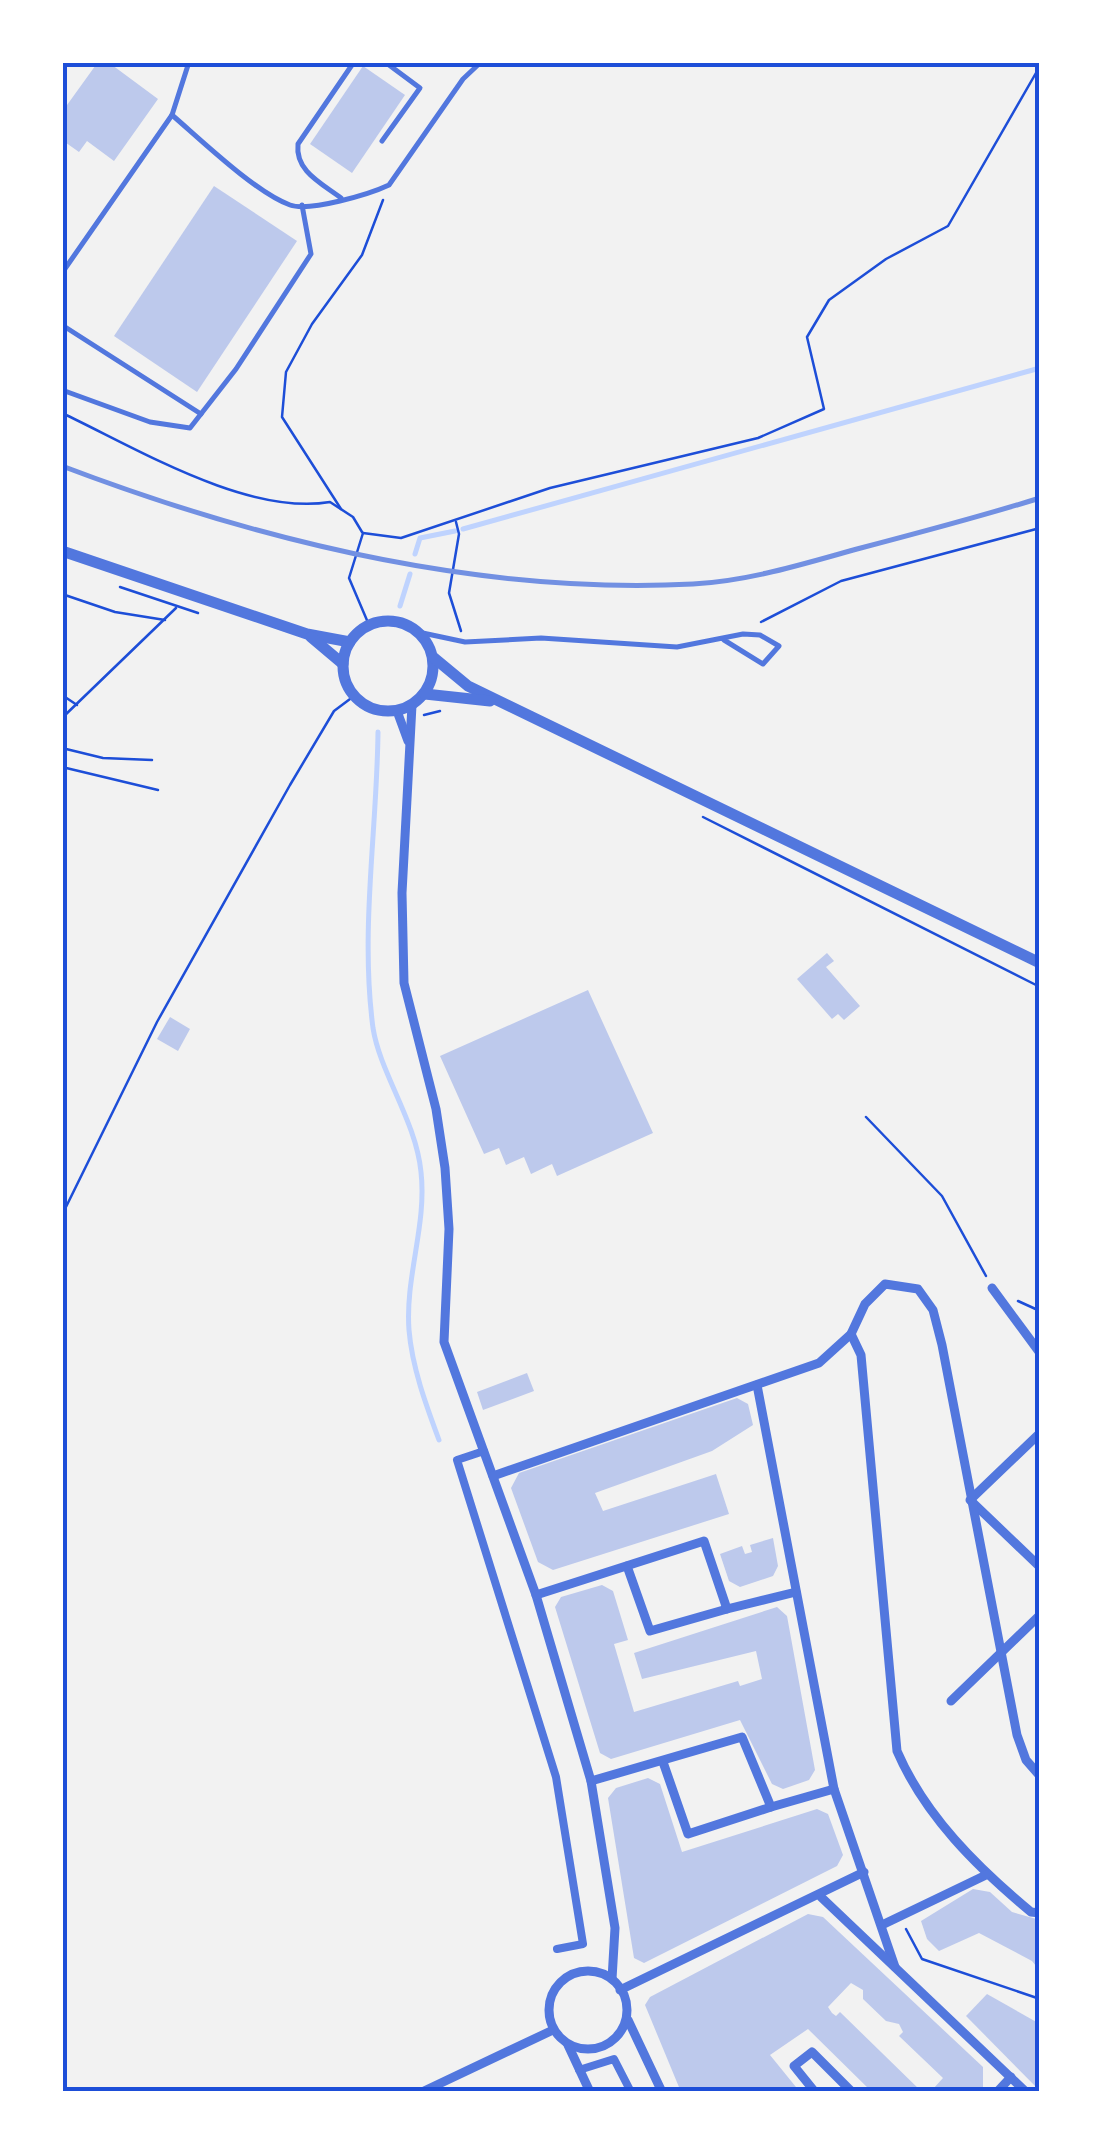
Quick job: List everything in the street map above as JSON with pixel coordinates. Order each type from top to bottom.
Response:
[{"type":"street","points":[[62,550],[307,634],[350,642]]},
{"type":"street","points":[[343,664],[350,642],[368,625],[397,622],[418,632],[433,657],[468,686],[1040,963]]},
{"type":"street","points":[[307,634],[343,664],[354,696],[377,710],[397,711],[425,694],[433,674],[433,657]]},
{"type":"street","points":[[425,694],[500,702]]},
{"type":"street","points":[[412,705],[402,893],[404,983],[436,1109],[446,1168],[449,1229],[444,1342],[536,1594],[592,1780],[616,1928],[612,1979]]},
{"type":"street","points":[[397,711],[408,743]]},
{"type":"street","points":[[493,1476],[819,1363],[851,1334],[865,1304],[885,1284],[918,1289],[933,1310],[942,1346],[998,1656],[1017,1736],[1026,1760],[1040,1776]]},
{"type":"street","points":[[992,1288],[1040,1352]]},
{"type":"street","points":[[851,1334],[860,1356],[897,1751],[913,1788],[986,1874],[1031,1912],[1040,1913]]},
{"type":"street","points":[[758,1386],[834,1788],[884,1924],[895,1967]]},
{"type":"street","points":[[970,1500],[1040,1433]]},
{"type":"street","points":[[484,1450],[457,1460],[556,1776],[583,1944],[557,1950]]},
{"type":"street","points":[[970,1500],[1040,1567]]},
{"type":"street","points":[[536,1594],[704,1541],[727,1609]]},
{"type":"street","points":[[627,1566],[650,1630],[796,1592]]},
{"type":"street","points":[[951,1701],[1040,1615]]},
{"type":"street","points":[[592,1780],[742,1738],[770,1808]]},
{"type":"street","points":[[662,1762],[688,1834],[834,1788]]},
{"type":"street","points":[[620,1990],[821,1897],[864,1872]]},
{"type":"street","points":[[884,1924],[986,1874]]},
{"type":"street","points":[[821,1897],[1026,2092]]},
{"type":"street","points":[[590,2092],[568,2045],[553,2030],[550,1999],[557,1985],[586,1970],[612,1979],[620,1990],[628,2020],[662,2092]]},
{"type":"street","points":[[568,2045],[586,2050],[606,2046],[628,2020]]},
{"type":"street","points":[[422,2092],[553,2030]]},
{"type":"street","points":[[815,2092],[794,2066],[812,2052],[852,2092]]},
{"type":"street","points":[[579,2070],[614,2059],[631,2092]]},
{"type":"street","points":[[997,2092],[1011,2077]]},
{"type":"lane","points":[[62,273],[172,115],[189,62]]},
{"type":"lane","points":[[341,198],[304,170],[296,158],[298,144],[354,62]]},
{"type":"lane","points":[[382,141],[420,88],[385,62]]},
{"type":"lane","points":[[172,115],[244,174],[292,206],[302,205],[389,185],[463,79],[481,62]]},
{"type":"lane","points":[[62,390],[150,422],[190,428],[310,254],[302,205]]},
{"type":"lane","points":[[62,325],[201,414]]},
{"type":"lane","points":[[418,632],[465,642],[541,638],[677,647],[742,634],[760,635],[779,646],[763,664],[724,640]]},
{"type":"path","points":[[363,533],[401,538],[550,488],[758,438],[824,409],[807,337],[829,300],[886,259],[948,226],[1040,66]]},
{"type":"path","points":[[341,509],[282,418],[286,372],[312,324],[362,255],[389,185]]},
{"type":"path","points":[[62,413],[200,478],[262,497],[315,504],[330,502],[353,516],[363,533],[349,578],[368,625]]},
{"type":"path","points":[[456,521],[459,534],[449,593],[465,642]]},
{"type":"path","points":[[742,634],[782,608],[842,580],[1040,528]]},
{"type":"path","points":[[62,594],[115,612],[167,620]]},
{"type":"path","points":[[62,718],[176,608]]},
{"type":"path","points":[[62,695],[78,706]]},
{"type":"path","points":[[62,1215],[156,1022],[325,726],[334,712],[354,696]]},
{"type":"path","points":[[421,727],[424,715],[448,708]]},
{"type":"path","points":[[62,748],[103,758],[152,760]]},
{"type":"path","points":[[62,766],[158,790]]},
{"type":"path","points":[[694,813],[1040,988]]},
{"type":"path","points":[[866,1117],[942,1196],[992,1288],[1040,1311]]},
{"type":"path","points":[[898,1914],[922,1959],[1040,1998]]},
{"type":"building","points":[[98,62],[108,62],[158,99],[114,161],[87,141],[79,152],[62,140],[62,112]]},
{"type":"building","points":[[363,66],[405,95],[352,173],[310,144]]},
{"type":"building","points":[[214,186],[297,241],[197,392],[114,336]]},
{"type":"building","points":[[827,953],[834,961],[826,967],[860,1006],[844,1020],[838,1014],[832,1019],[797,979]]},
{"type":"building","points":[[588,990],[653,1133],[557,1176],[552,1164],[531,1174],[524,1157],[506,1165],[499,1148],[484,1154],[440,1056]]},
{"type":"building","points":[[170,1017],[190,1029],[178,1051],[157,1039]]},
{"type":"building","points":[[527,1373],[534,1391],[483,1410],[477,1392]]},
{"type":"building","points":[[737,1398],[748,1404],[753,1425],[712,1451],[595,1493],[603,1511],[716,1474],[729,1514],[553,1570],[538,1562],[511,1488],[519,1473]]},
{"type":"building","points":[[773,1538],[778,1566],[773,1576],[740,1587],[729,1581],[720,1554],[742,1546],[745,1554],[752,1552],[750,1545]]},
{"type":"building","points":[[602,1585],[613,1591],[628,1640],[614,1644],[634,1712],[738,1681],[740,1686],[762,1679],[756,1651],[642,1679],[634,1653],[777,1607],[787,1616],[815,1770],[809,1780],[783,1789],[772,1784],[740,1720],[611,1759],[600,1753],[555,1607],[561,1597]]},
{"type":"building","points":[[648,1778],[660,1784],[682,1852],[817,1809],[828,1814],[843,1855],[837,1866],[644,1963],[634,1958],[608,1798],[616,1788]]},
{"type":"building","points":[[973,1889],[990,1892],[1012,1912],[1040,1920],[1040,1971],[1032,1961],[979,1933],[939,1951],[927,1939],[921,1921]]},
{"type":"building","points":[[808,1914],[823,1917],[983,2067],[983,2087],[978,2092],[936,2092],[933,2089],[943,2078],[899,2036],[903,2032],[899,2024],[886,2021],[863,1999],[863,1990],[851,1983],[828,2007],[836,2016],[840,2012],[922,2092],[872,2092],[808,2029],[770,2055],[800,2092],[681,2092],[645,2005],[650,1997]]},
{"type":"building","points":[[987,1994],[1040,2024],[1040,2091],[966,2016]]},
{"type":"waterway","points":[[463,529],[1040,368]]},
{"type":"waterway","points":[[415,554],[420,538],[455,531]]},
{"type":"waterway","points":[[400,606],[410,574]]},
{"type":"waterway","points":[[378,732],[369,991],[377,1045],[412,1134],[421,1172],[421,1212],[410,1290],[409,1330],[416,1372],[439,1440]]},
{"type":"railway","points":[[62,466],[215,518],[372,558],[452,572],[612,585],[693,584],[755,576],[1040,498]]}]
